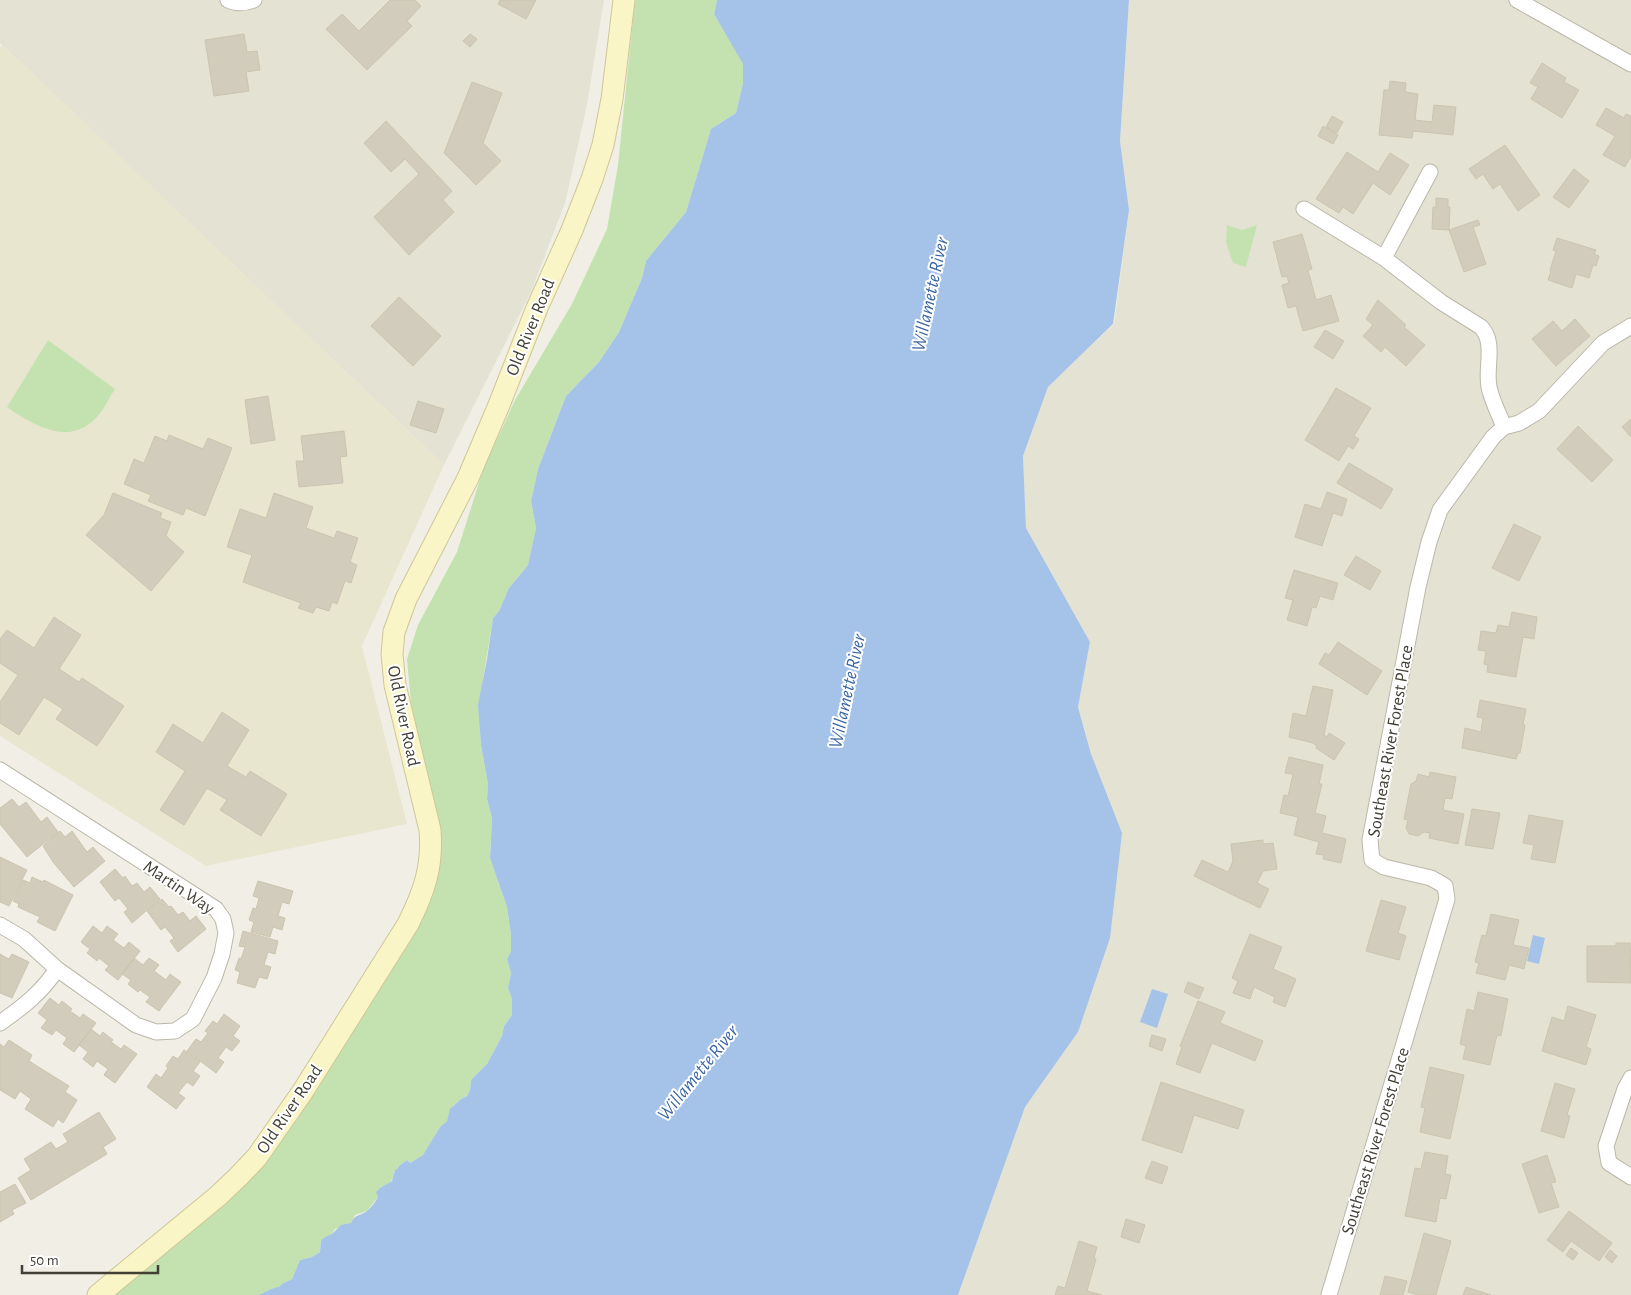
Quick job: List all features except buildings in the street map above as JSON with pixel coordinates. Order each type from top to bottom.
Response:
[{"type":"street","points":[[228,0],[246,3],[254,0]]},
{"type":"street","name":"Old River Road","points":[[98,1295],[218,1196],[257,1156],[303,1091],[408,924],[419,902],[428,878],[431,848],[430,830],[394,685],[392,654],[394,632],[406,599],[468,478],[500,405],[537,308],[572,230],[592,179],[603,145],[612,99],[624,0]]},
{"type":"street","points":[[1517,0],[1631,64]]},
{"type":"street","points":[[1384,258],[1430,172]]},
{"type":"street","points":[[1304,209],[1384,258],[1441,302],[1481,327],[1489,340],[1489,388],[1504,428]]},
{"type":"street","name":"Southeast River Forest Place","points":[[1329,1295],[1447,899],[1445,886],[1431,878],[1384,867],[1372,860],[1370,840],[1418,587],[1429,542],[1440,510],[1494,437],[1504,428],[1519,423],[1539,411],[1603,343],[1631,326]]},
{"type":"street","name":"Martin Way","points":[[0,770],[216,909],[223,919],[226,933],[222,954],[214,978],[193,1019],[174,1031],[156,1032],[136,1025],[58,969],[24,939],[0,925]]},
{"type":"street","points":[[0,1023],[32,999],[58,969]]},
{"type":"street","points":[[1631,1078],[1606,1146],[1609,1163],[1631,1177]]},
{"type":"shaded area","points":[[0,0],[604,0],[587,105],[565,203],[531,292],[444,465],[0,43]]},
{"type":"shaded area","points":[[1129,0],[1631,0],[1631,1295],[958,1295],[1025,1107],[1078,1032],[1091,754],[1078,706],[1090,642],[1026,528],[1023,456],[1048,387],[1114,324],[1129,210],[1120,141]]},
{"type":"shaded area","points":[[3,45],[444,465],[362,646],[407,824],[206,866],[0,736],[0,47]]},
{"type":"green space","points":[[635,0],[717,0],[714,14],[743,63],[743,83],[736,113],[711,129],[686,212],[646,261],[642,278],[619,332],[599,362],[566,396],[538,469],[531,501],[536,528],[528,565],[509,588],[499,611],[493,618],[483,679],[480,727],[481,745],[488,784],[487,799],[492,818],[490,858],[507,907],[511,935],[511,951],[507,959],[511,973],[508,988],[512,999],[512,1015],[504,1026],[502,1036],[487,1064],[471,1080],[467,1096],[453,1106],[447,1121],[440,1127],[423,1155],[410,1163],[407,1160],[399,1166],[395,1170],[391,1182],[380,1188],[378,1197],[367,1211],[355,1215],[351,1223],[335,1229],[332,1234],[321,1240],[320,1252],[312,1257],[300,1260],[292,1279],[282,1284],[279,1288],[258,1295],[110,1295],[249,1173],[429,902],[407,659],[418,625],[457,552],[483,470],[515,400],[572,304],[607,229],[618,165]]},
{"type":"green space","points":[[1227,225],[1242,230],[1257,225],[1246,267],[1233,263],[1226,242]]},
{"type":"green space","points":[[48,340],[115,389],[96,418],[85,427],[74,431],[63,432],[39,426],[7,407]]},
{"type":"water","name":"Willamette River","points":[[717,0],[1129,0],[1120,141],[1129,210],[1113,324],[1048,387],[1023,456],[1026,528],[1090,642],[1078,707],[1091,754],[1122,833],[1110,938],[1078,1032],[1025,1107],[958,1295],[258,1295],[279,1287],[292,1279],[300,1260],[312,1257],[320,1252],[321,1240],[332,1234],[341,1225],[351,1223],[356,1216],[370,1208],[378,1197],[376,1192],[392,1181],[395,1170],[399,1166],[407,1160],[410,1163],[423,1155],[440,1127],[447,1121],[450,1109],[467,1096],[471,1080],[487,1064],[502,1036],[504,1026],[512,1015],[512,999],[508,988],[511,973],[507,959],[511,951],[511,935],[507,907],[490,858],[492,818],[487,799],[488,784],[481,745],[478,705],[493,618],[499,611],[509,588],[528,565],[536,528],[531,501],[538,469],[566,396],[599,362],[619,332],[642,278],[646,261],[686,212],[711,129],[736,113],[743,83],[743,64],[714,14]]},
{"type":"water","points":[[1533,935],[1545,938],[1539,964],[1527,961]]},
{"type":"water","points":[[1152,989],[1168,994],[1157,1028],[1140,1022]]}]
